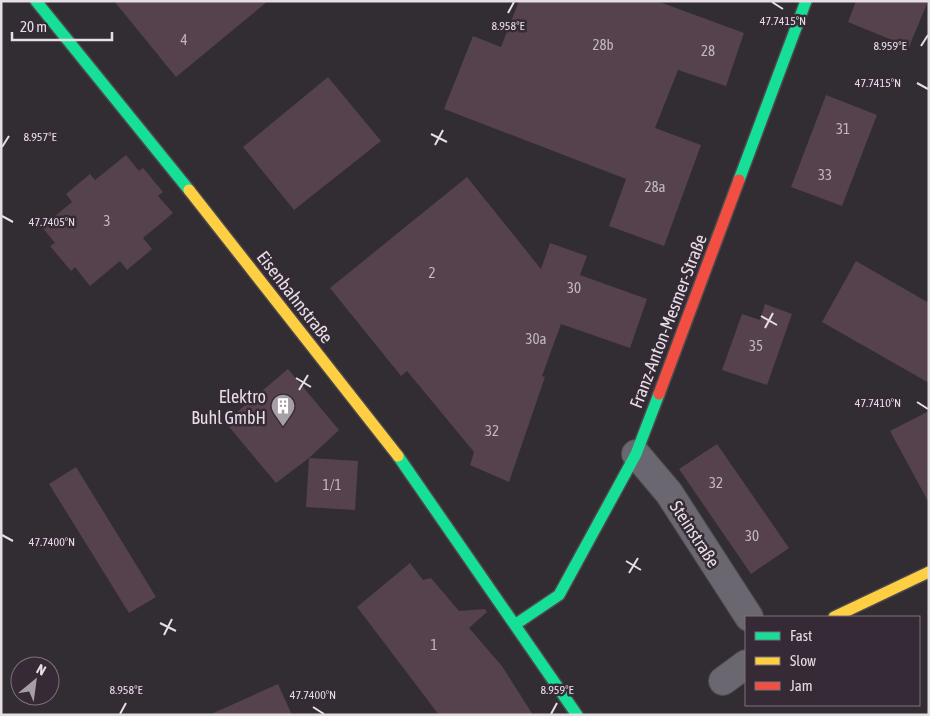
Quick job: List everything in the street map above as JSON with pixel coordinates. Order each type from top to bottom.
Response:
[{"type":"street","name":"Eisenbahnstraße","points":[[36,1],[162,156],[407,468],[577,715]]},
{"type":"street","name":"Franz-Anton-Mesmer-Straße","points":[[516,624],[558,595],[636,454],[806,1]]},
{"type":"street","name":"Steinstraße","points":[[636,454],[669,493],[748,616]]},
{"type":"street","points":[[836,616],[929,572]]},
{"type":"street","points":[[723,681],[745,665]]},
{"type":"building","points":[[114,1],[268,1],[176,77]]},
{"type":"building","points":[[519,1],[657,1],[744,33],[726,86],[678,70],[655,128],[701,145],[664,246],[609,226],[626,179],[444,109],[473,36],[501,47]]},
{"type":"building","points":[[856,1],[928,1],[909,47],[848,22]]},
{"type":"building","points":[[328,77],[381,141],[294,210],[243,147]]},
{"type":"building","points":[[826,95],[877,115],[842,206],[791,187]]},
{"type":"building","points":[[126,155],[139,171],[143,168],[163,192],[158,196],[173,213],[143,238],[152,249],[127,270],[120,261],[90,286],[75,267],[71,271],[50,246],[55,243],[42,227],[72,202],[66,194],[90,174],[95,180]]},
{"type":"building","points":[[467,177],[541,269],[550,243],[587,256],[580,275],[647,299],[630,348],[561,324],[542,376],[545,377],[509,482],[470,465],[474,452],[407,371],[401,376],[330,288]]},
{"type":"building","points":[[856,261],[929,303],[929,383],[822,322]]},
{"type":"building","points":[[765,304],[792,314],[767,385],[722,370],[742,314],[760,320]]},
{"type":"building","name":"Elektro Buhl GmbH","points":[[288,369],[339,430],[309,458],[276,483],[225,422]]},
{"type":"building","points":[[929,411],[929,503],[890,431]]},
{"type":"building","points":[[717,444],[789,548],[751,574],[679,469]]},
{"type":"building","points":[[309,458],[358,461],[355,510],[306,507]]},
{"type":"building","points":[[76,467],[156,597],[129,613],[49,484]]},
{"type":"building","points":[[410,563],[423,580],[431,578],[459,611],[485,609],[487,612],[469,628],[502,666],[533,715],[439,715],[357,607]]},
{"type":"building","points":[[278,684],[292,715],[209,715]]},
{"type":"traffic: fast","points":[[36,1],[189,190]]},
{"type":"traffic: fast","points":[[739,180],[806,1]]},
{"type":"traffic: fast","points":[[516,624],[559,595],[636,454],[659,394]]},
{"type":"traffic: fast","points":[[398,456],[577,715]]},
{"type":"traffic: slow","points":[[189,190],[398,456]]},
{"type":"traffic: slow","points":[[836,616],[929,572]]},
{"type":"traffic: jam","points":[[659,394],[739,180]]},
{"type":"place","name":"Elektro Buhl GmbH","points":[[283,427]]}]
